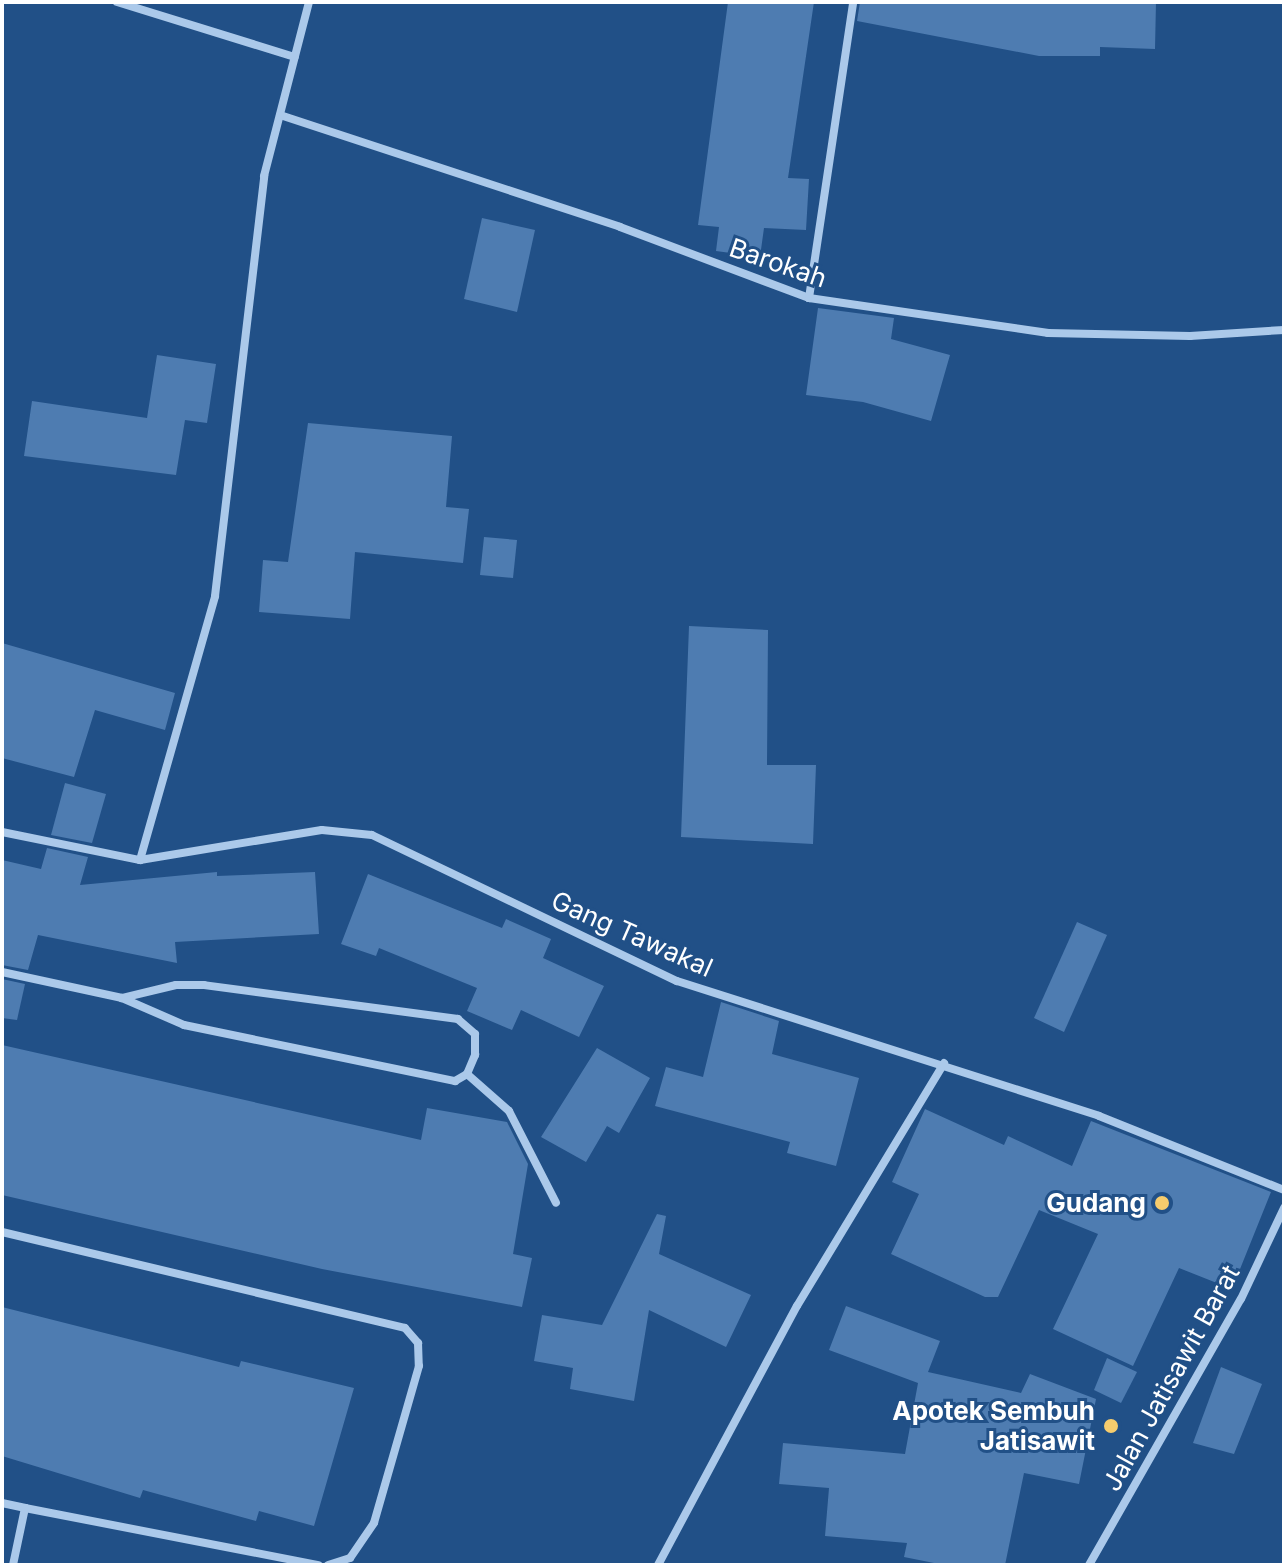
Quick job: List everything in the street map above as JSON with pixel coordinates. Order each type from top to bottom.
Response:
[{"type":"street","points":[[117,2],[295,57]]},
{"type":"street","points":[[140,860],[215,596],[264,176],[309,2]]},
{"type":"street","points":[[809,298],[853,2]]},
{"type":"street","name":"Barokah","points":[[280,115],[620,227],[809,298],[1048,333],[1190,336],[1284,330]]},
{"type":"street","name":"Gang Tawakal","points":[[2,832],[140,860],[322,830],[372,835],[677,981],[944,1063],[1099,1116],[1284,1190]]},
{"type":"street","points":[[2,972],[122,998],[184,1025],[455,1081],[467,1074],[475,1034],[458,1019],[204,985],[176,985],[122,998]]},
{"type":"street","points":[[658,1565],[797,1306],[944,1063]]},
{"type":"street","points":[[467,1074],[509,1111],[556,1203]]},
{"type":"street","name":"Jalan Jatisawit Barat","points":[[1089,1565],[1241,1299],[1284,1208]]},
{"type":"street","points":[[2,1232],[405,1328],[418,1343],[419,1366],[374,1523],[350,1558],[328,1565]]},
{"type":"street","points":[[2,1503],[319,1565]]},
{"type":"street","points":[[13,1565],[25,1508]]},
{"type":"building","points":[[728,2],[814,2],[788,178],[809,179],[806,230],[764,228],[760,257],[716,251],[719,227],[698,225]]},
{"type":"building","points":[[860,2],[1156,2],[1155,49],[1100,47],[1100,56],[1039,56],[857,21]]},
{"type":"building","points":[[482,218],[535,230],[517,312],[464,299]]},
{"type":"building","points":[[818,308],[894,318],[891,339],[950,355],[931,421],[863,402],[806,395]]},
{"type":"building","points":[[157,355],[216,364],[207,423],[185,420],[176,475],[24,456],[32,401],[147,418]]},
{"type":"building","points":[[308,423],[452,436],[446,507],[469,509],[463,563],[355,552],[350,619],[259,612],[263,560],[288,562]]},
{"type":"building","points":[[484,537],[517,540],[513,578],[480,575]]},
{"type":"building","points":[[689,626],[768,630],[767,765],[816,765],[813,844],[681,837]]},
{"type":"building","points":[[2,643],[175,693],[165,730],[95,710],[74,777],[2,758]]},
{"type":"building","points":[[65,783],[106,794],[92,843],[51,835]]},
{"type":"building","points":[[47,848],[88,857],[80,885],[217,872],[217,876],[315,872],[319,934],[175,942],[177,963],[38,935],[28,970],[2,965],[2,860],[41,869]]},
{"type":"building","points":[[368,874],[502,928],[506,919],[551,939],[543,958],[604,986],[579,1037],[521,1010],[512,1030],[467,1011],[477,988],[379,948],[376,956],[341,944]]},
{"type":"building","points":[[1077,922],[1107,935],[1064,1032],[1034,1018]]},
{"type":"building","points":[[2,979],[25,984],[17,1020],[2,1018]]},
{"type":"building","points":[[721,1002],[779,1021],[772,1054],[859,1078],[836,1166],[787,1153],[790,1142],[655,1106],[666,1067],[703,1077]]},
{"type":"building","points":[[2,1045],[421,1140],[427,1108],[507,1122],[528,1164],[513,1254],[532,1258],[522,1307],[322,1269],[2,1195]]},
{"type":"building","points":[[597,1048],[650,1078],[619,1133],[607,1126],[586,1162],[541,1137]]},
{"type":"building","points":[[925,1109],[1004,1145],[1008,1136],[1072,1166],[1091,1121],[1271,1192],[1232,1289],[1179,1268],[1133,1366],[1053,1329],[1098,1234],[1039,1210],[998,1297],[985,1297],[891,1254],[919,1194],[892,1182]]},
{"type":"building","points":[[657,1214],[666,1216],[659,1254],[751,1295],[726,1347],[649,1310],[634,1401],[570,1389],[573,1368],[534,1361],[542,1315],[602,1325]]},
{"type":"building","points":[[846,1306],[940,1341],[928,1372],[1021,1393],[1030,1374],[1096,1399],[1079,1484],[1024,1473],[1005,1565],[944,1565],[904,1557],[907,1543],[825,1536],[829,1488],[779,1484],[783,1443],[905,1454],[918,1383],[829,1350]]},
{"type":"building","points":[[2,1307],[239,1367],[241,1361],[354,1388],[314,1526],[259,1511],[256,1521],[143,1490],[140,1498],[2,1456]]},
{"type":"building","points":[[1107,1358],[1137,1372],[1121,1403],[1094,1390]]},
{"type":"building","points":[[1221,1367],[1262,1384],[1234,1454],[1193,1443]]},
{"type":"place","name":"Gudang","points":[[1162,1203]]},
{"type":"place","name":"Apotek Sembuh Jatisawit","points":[[1111,1426]]}]
